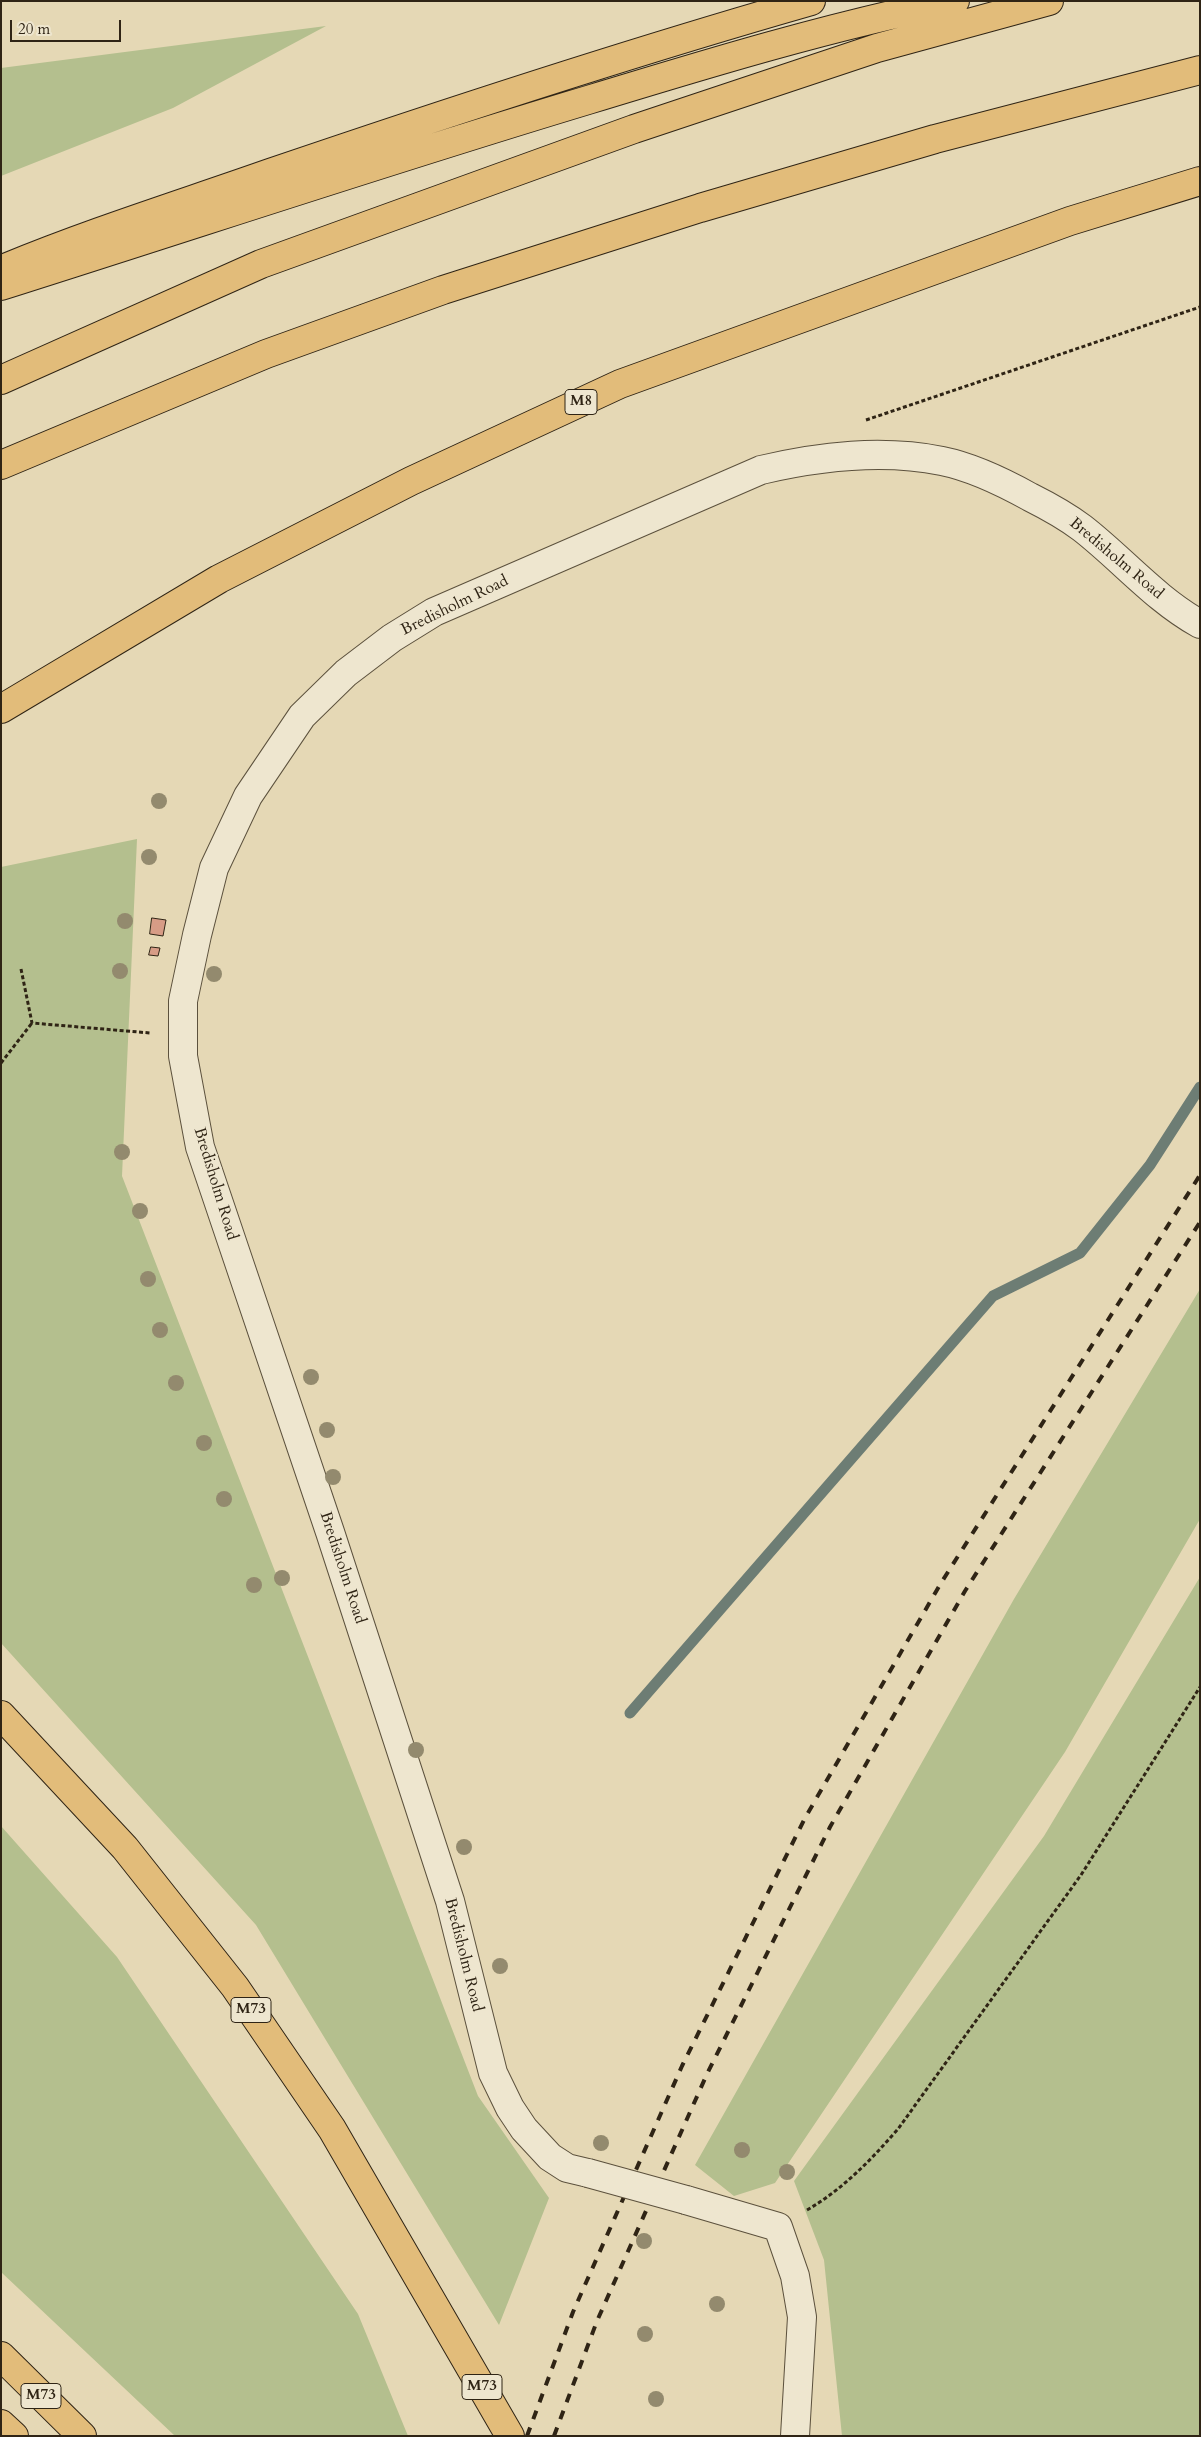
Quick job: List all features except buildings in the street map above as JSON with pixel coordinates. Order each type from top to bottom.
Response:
[{"type":"highway","points":[[1,269],[64,244],[424,120],[672,41],[811,1]]},
{"type":"highway","points":[[1,286],[473,135],[666,76],[873,18],[955,1]]},
{"type":"highway","points":[[1,380],[270,260],[653,123],[877,48],[1049,1]]},
{"type":"highway","points":[[1,465],[266,354],[443,290],[700,208],[935,139],[1200,70]]},
{"type":"highway","name":"M8","points":[[1,709],[219,579],[411,481],[620,384],[1070,221],[1200,181]]},
{"type":"highway","name":"M73","points":[[1,1715],[125,1848],[236,1987],[332,2129],[510,2436]]},
{"type":"highway","name":"M73","points":[[1,2356],[82,2436]]},
{"type":"highway","points":[[1,2424],[14,2436]]},
{"type":"street","name":"Bredisholm Road","points":[[778,2227],[567,2168],[550,2157],[524,2129],[510,2108],[493,2073],[450,1901],[330,1532],[200,1147],[184,1056],[183,1001],[214,868],[248,796],[302,716],[340,678],[392,638],[434,612],[761,470],[809,459],[884,455],[943,461],[968,469],[1014,488],[1080,526],[1114,554],[1158,595],[1200,624]]},
{"type":"street","points":[[778,2227],[795,2276],[802,2318],[795,2436]]},
{"type":"path","points":[[863,421],[1200,307]]},
{"type":"path","points":[[1,1063],[32,1023],[21,969]]},
{"type":"path","points":[[32,1023],[183,1036]]},
{"type":"path","points":[[778,2227],[831,2196],[864,2168],[898,2130],[1081,1875],[1200,1688]]},
{"type":"green space","points":[[326,26],[173,108],[1,176],[1,68]]},
{"type":"green space","points":[[137,839],[122,1176],[478,2096],[549,2198],[499,2325],[256,1925],[1,1643],[1,867]]},
{"type":"green space","points":[[1200,1289],[1200,1519],[1065,1752],[775,2183],[734,2196],[695,2165],[1014,1599]]},
{"type":"green space","points":[[1200,1577],[1200,2436],[842,2436],[824,2260],[794,2181],[1044,1836]]},
{"type":"green space","points":[[1,1826],[117,1957],[358,2314],[408,2436],[175,2436],[1,2272]]},
{"type":"waterway","points":[[630,1713],[993,1296],[1080,1253],[1150,1165],[1200,1087]]},
{"type":"railway","points":[[527,2436],[573,2312],[682,2066],[805,1818],[941,1583],[1200,1175]]},
{"type":"railway","points":[[554,2436],[597,2321],[707,2074],[830,1827],[965,1591],[1200,1222]]}]
